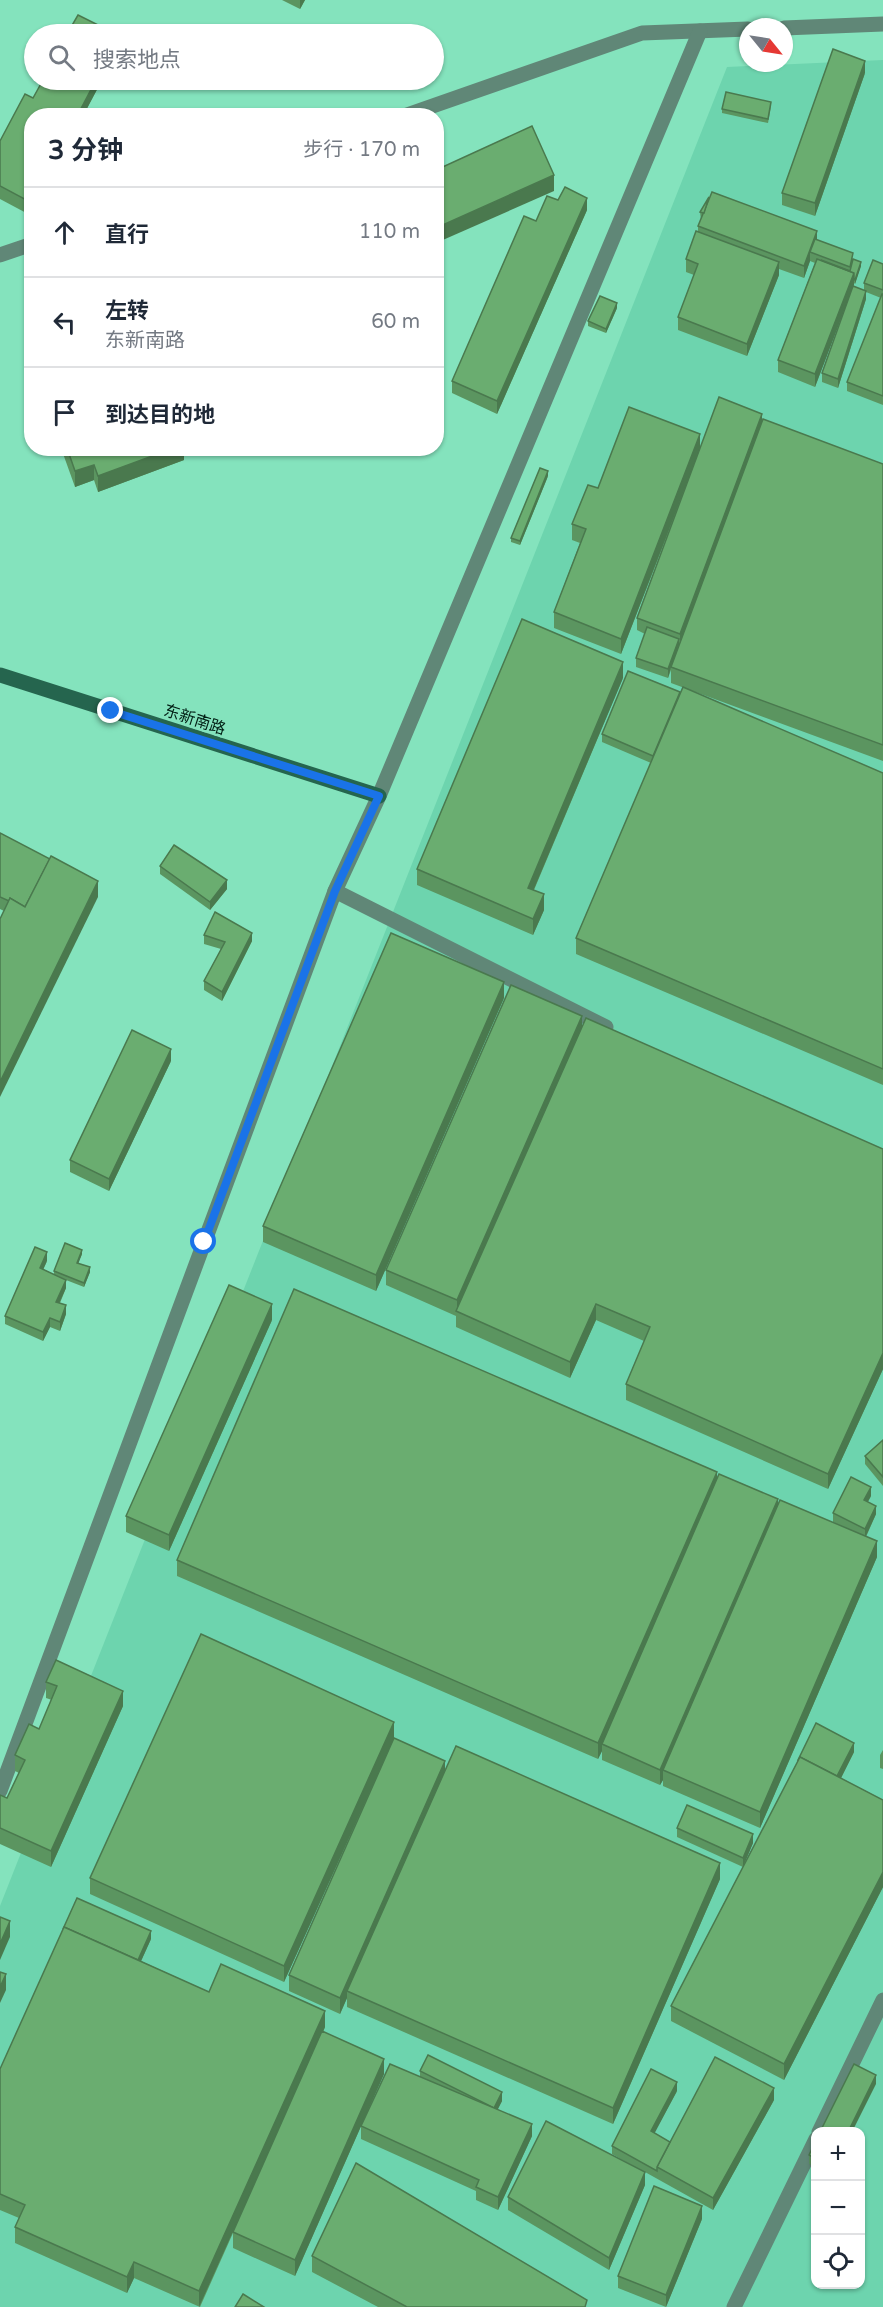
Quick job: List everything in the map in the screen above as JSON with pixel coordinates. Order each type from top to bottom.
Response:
[{"type":"main road","name":"东新南路","points":[[0,675],[379,796]]},
{"type":"street","points":[[793,28],[883,24]]},
{"type":"street","points":[[427,108],[642,33],[739,29]]},
{"type":"street","points":[[0,1791],[335,891],[379,796],[700,31]]},
{"type":"street","points":[[0,255],[24,247]]},
{"type":"street","points":[[335,891],[620,1034]]},
{"type":"street","points":[[821,2127],[883,2000]]},
{"type":"street","points":[[734,2307],[811,2149]]},
{"type":"shaded area","points":[[883,60],[883,2307],[0,2307],[0,1906],[727,67],[739,66],[739,72],[793,72],[793,64]]},
{"type":"building","points":[[78,15],[96,24],[73,24]]},
{"type":"building","points":[[833,49],[865,61],[815,203],[782,193]]},
{"type":"building","points":[[37,90],[91,90],[81,108],[24,108],[24,199],[0,186],[0,141],[25,94],[33,98]]},
{"type":"building","points":[[726,92],[771,102],[768,119],[722,109]]},
{"type":"building","points":[[532,126],[554,175],[444,224],[444,166]]},
{"type":"building","points":[[565,187],[587,198],[497,401],[452,381],[524,216],[536,221],[547,196],[558,200]]},
{"type":"building","points":[[712,192],[817,231],[804,266],[698,226]]},
{"type":"building","points":[[709,197],[704,213],[700,212]]},
{"type":"building","points":[[696,231],[779,262],[747,344],[678,317],[698,264],[686,259]]},
{"type":"building","points":[[815,239],[853,253],[850,267],[810,252]]},
{"type":"building","points":[[817,259],[854,273],[815,374],[778,360]]},
{"type":"building","points":[[853,259],[861,262],[855,280],[854,273],[821,260],[850,271]]},
{"type":"building","points":[[873,260],[883,264],[883,290],[864,283]]},
{"type":"building","points":[[853,286],[866,291],[838,379],[822,373]]},
{"type":"building","points":[[883,294],[883,396],[847,382]]},
{"type":"building","points":[[600,296],[617,303],[606,329],[588,321]]},
{"type":"building","points":[[719,397],[762,414],[680,634],[637,618]]},
{"type":"building","points":[[629,407],[700,434],[621,639],[554,612],[586,529],[572,524],[588,485],[598,488]]},
{"type":"building","points":[[763,419],[883,464],[883,745],[671,667]]},
{"type":"building","points":[[70,456],[152,456],[98,476],[94,465],[75,471]]},
{"type":"building","points":[[540,468],[548,471],[520,541],[511,538]]},
{"type":"building","points":[[522,619],[623,662],[528,888],[544,894],[533,919],[417,869]]},
{"type":"building","points":[[647,627],[679,639],[668,669],[636,658]]},
{"type":"building","points":[[628,671],[680,692],[653,756],[602,734]]},
{"type":"building","points":[[683,687],[883,773],[883,1069],[576,938]]},
{"type":"building","points":[[0,833],[50,859],[25,907],[10,898],[9,901],[0,897]]},
{"type":"building","points":[[174,845],[227,880],[210,902],[160,866]]},
{"type":"building","points":[[51,856],[98,881],[0,1082],[0,919],[10,898],[25,907]]},
{"type":"building","points":[[215,912],[252,933],[222,992],[204,981],[225,942],[204,935]]},
{"type":"building","points":[[391,933],[504,982],[376,1275],[263,1226]]},
{"type":"building","points":[[511,985],[582,1016],[457,1300],[386,1270]]},
{"type":"building","points":[[586,1018],[883,1149],[883,1353],[828,1474],[626,1384],[650,1327],[596,1304],[570,1362],[456,1311]]},
{"type":"building","points":[[132,1030],[171,1049],[109,1179],[70,1160]]},
{"type":"building","points":[[65,1243],[82,1250],[77,1263],[90,1267],[84,1283],[54,1271]]},
{"type":"building","points":[[35,1247],[47,1252],[40,1268],[66,1280],[56,1302],[66,1305],[60,1322],[50,1318],[43,1332],[5,1316]]},
{"type":"building","points":[[229,1285],[272,1304],[169,1535],[126,1516]]},
{"type":"building","points":[[294,1289],[717,1472],[598,1743],[177,1560]]},
{"type":"building","points":[[883,1440],[883,1477],[865,1456]]},
{"type":"building","points":[[719,1474],[778,1499],[660,1770],[602,1744]]},
{"type":"building","points":[[851,1477],[871,1487],[864,1500],[876,1506],[865,1529],[833,1513]]},
{"type":"building","points":[[780,1500],[877,1541],[760,1812],[663,1770]]},
{"type":"building","points":[[201,1634],[394,1722],[284,1966],[90,1878]]},
{"type":"building","points":[[56,1660],[123,1691],[51,1851],[0,1828],[0,1795],[7,1798],[25,1760],[15,1755],[29,1724],[39,1729],[57,1686],[46,1682]]},
{"type":"building","points":[[816,1723],[854,1743],[837,1776],[800,1757],[798,1760]]},
{"type":"building","points":[[394,1738],[445,1761],[340,1998],[289,1975]]},
{"type":"building","points":[[456,1746],[720,1863],[613,2108],[347,1991]]},
{"type":"building","points":[[800,1757],[883,1800],[883,1872],[784,2064],[671,2006]]},
{"type":"building","points":[[687,1805],[753,1834],[743,1858],[677,1828]]},
{"type":"building","points":[[77,1898],[151,1931],[138,1960],[64,1927],[63,1929]]},
{"type":"building","points":[[0,1917],[10,1921],[0,1944]]},
{"type":"building","points":[[64,1927],[209,1992],[221,1964],[325,2011],[199,2291],[134,2262],[127,2277],[15,2227],[25,2205],[0,2194],[0,2069]]},
{"type":"building","points":[[0,1972],[6,1974],[0,1987]]},
{"type":"building","points":[[322,2031],[384,2059],[295,2260],[233,2232]]},
{"type":"building","points":[[428,2055],[502,2092],[494,2108],[420,2071]]},
{"type":"building","points":[[715,2057],[774,2088],[713,2198],[657,2167]]},
{"type":"building","points":[[390,2064],[532,2124],[498,2197],[476,2187],[479,2180],[361,2126]]},
{"type":"building","points":[[854,2064],[876,2075],[850,2127],[822,2127]]},
{"type":"building","points":[[651,2069],[677,2082],[651,2131],[670,2142],[657,2171],[612,2146]]},
{"type":"building","points":[[546,2121],[645,2172],[609,2258],[508,2197]]},
{"type":"building","points":[[356,2163],[587,2300],[585,2307],[407,2307],[312,2256]]},
{"type":"building","points":[[654,2186],[702,2206],[666,2295],[618,2276]]},
{"type":"building","points":[[243,2294],[264,2307],[235,2307]]},
{"type":"route","points":[[111,711],[379,796],[335,891],[204,1242]]}]
